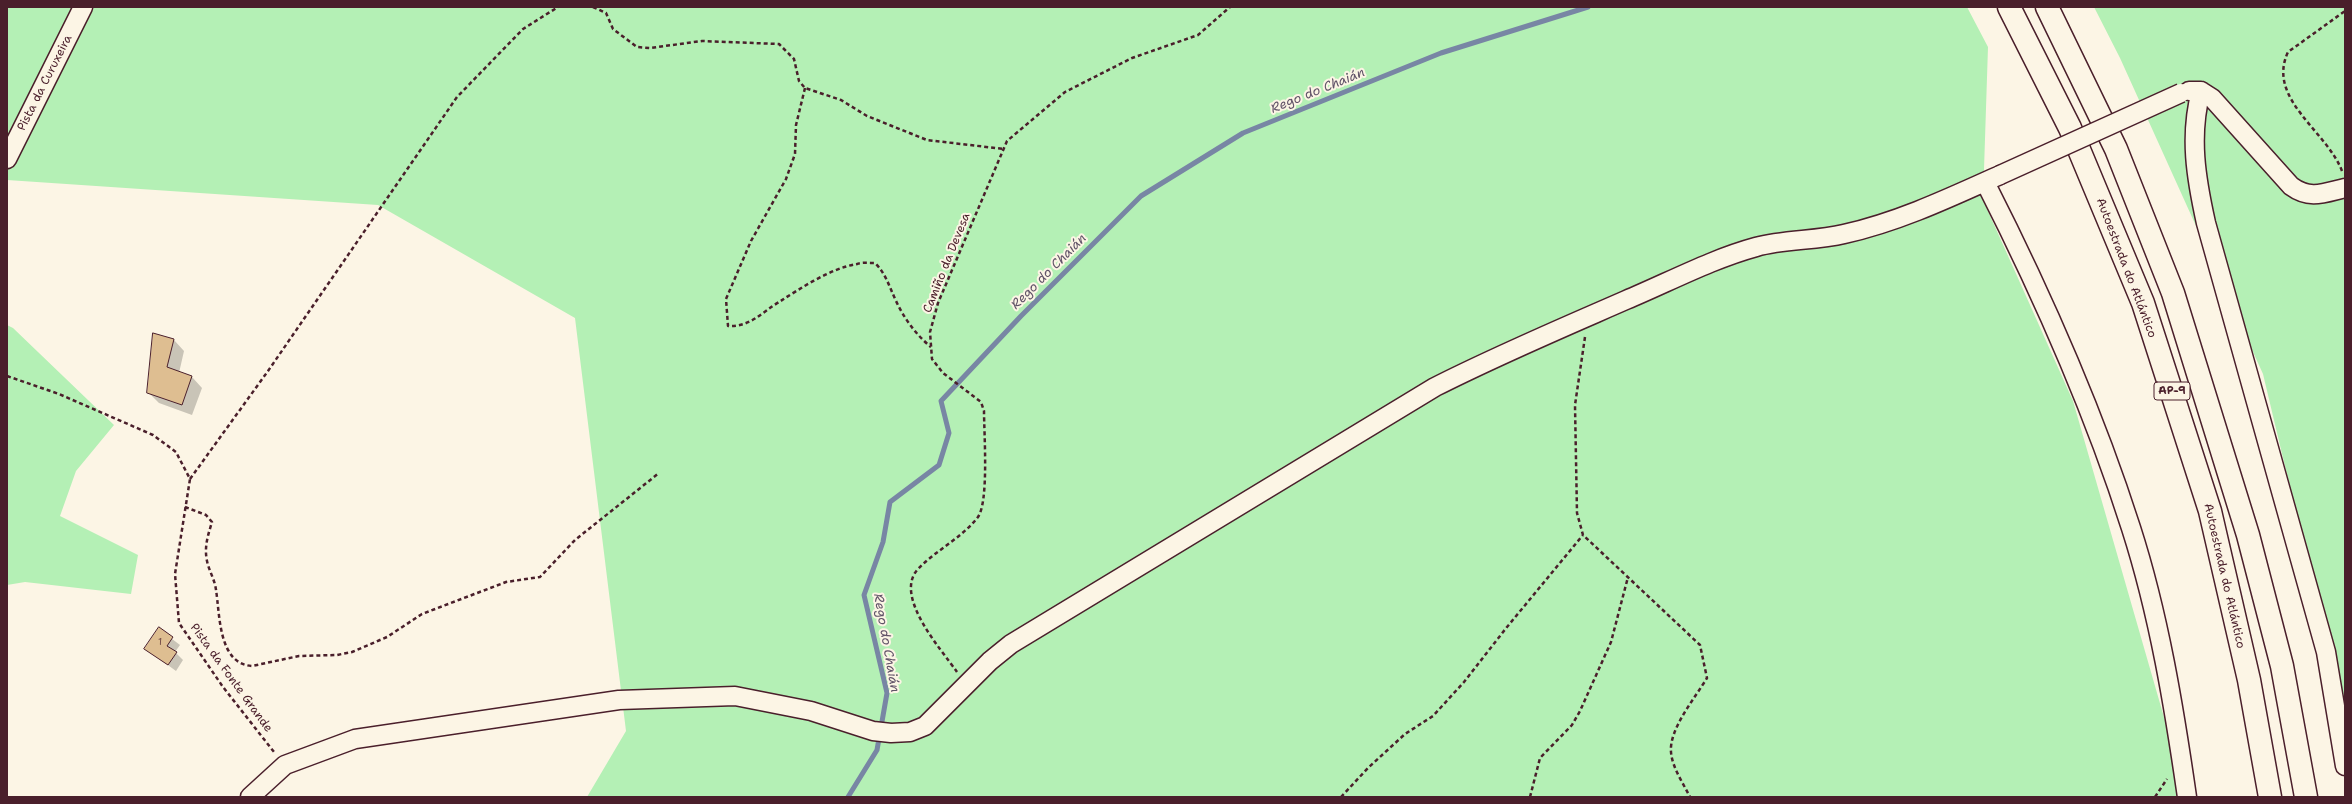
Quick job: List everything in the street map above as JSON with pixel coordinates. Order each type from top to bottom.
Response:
[{"type":"highway","name":"Autoestrada do Atlántico","points":[[2009,7],[2070,128],[2143,303],[2210,511],[2249,680],[2270,797]]},
{"type":"highway","name":"AP-9","points":[[2047,7],[2116,149],[2173,293],[2248,535],[2282,666],[2306,797]]},
{"type":"street","name":"Pista da Curuxeira","points":[[7,159],[83,7]]},
{"type":"street","points":[[250,797],[285,764],[355,739],[619,700],[735,696],[811,711],[882,732],[910,732],[925,726],[967,686],[990,661],[1011,644],[1435,388],[1501,354],[1746,250],[1773,244],[1842,235],[1925,208],[2181,93],[2195,90],[2200,91],[2212,98],[2291,186],[2299,191],[2312,195],[2344,181]]},
{"type":"street","points":[[2200,91],[2195,119],[2196,176],[2206,223],[2326,652],[2345,766]]},
{"type":"street","points":[[1992,178],[2088,412],[2131,528],[2150,600],[2170,695],[2186,797]]},
{"type":"path","points":[[7,376],[59,394],[153,435],[176,452],[190,479],[268,371],[457,97],[523,29],[558,7]]},
{"type":"path","points":[[593,7],[606,13],[613,29],[637,47],[650,48],[702,41],[779,44],[794,59],[800,81],[805,88],[841,100],[867,116],[927,140],[1004,149]]},
{"type":"path","name":"Camiño da Devesa","points":[[967,686],[919,616],[910,591],[911,580],[919,569],[940,552],[978,516],[985,478],[984,411],[981,402],[974,395],[943,373],[932,359],[930,332],[938,303],[1007,141],[1065,92],[1132,58],[1198,35],[1230,7]]},
{"type":"path","points":[[2344,181],[2330,150],[2293,102],[2282,78],[2283,62],[2288,52],[2345,10]]},
{"type":"path","points":[[805,88],[796,125],[795,154],[786,179],[751,241],[726,299],[728,326],[738,326],[755,320],[771,307],[824,277],[856,264],[875,263],[884,272],[896,301],[907,321],[923,341],[931,347]]},
{"type":"path","points":[[1588,317],[1575,405],[1577,513],[1584,535],[1700,645],[1707,678],[1671,738],[1671,753],[1675,768],[1690,797]]},
{"type":"path","points":[[185,507],[206,515],[212,522],[206,541],[207,560],[216,589],[219,626],[223,638],[236,661],[252,666],[299,656],[337,655],[352,652],[387,637],[422,614],[506,582],[540,578],[575,540],[659,473]]},
{"type":"path","name":"Pista da Fonte Grande","points":[[190,479],[175,574],[179,623],[223,687],[285,764]]},
{"type":"path","points":[[1341,797],[1368,768],[1405,734],[1433,716],[1464,682],[1507,627],[1584,535]]},
{"type":"path","points":[[1530,797],[1540,758],[1572,725],[1580,711],[1611,642],[1628,578]]},
{"type":"green space","points":[[7,7],[1967,7],[1988,47],[1983,200],[2073,401],[2176,759],[2182,797],[587,797],[626,731],[575,318],[378,205],[7,180]]},
{"type":"green space","points":[[2094,7],[2345,7],[2345,718],[2263,374],[2120,58]]},
{"type":"green space","points":[[7,325],[13,328],[114,425],[76,471],[60,516],[138,555],[131,594],[25,582],[7,585]]},
{"type":"building","points":[[153,333],[174,339],[167,367],[192,376],[182,405],[147,393]]},
{"type":"building","points":[[159,627],[173,637],[167,646],[177,652],[168,665],[144,649]]},
{"type":"waterway","name":"Rego do Chaián","points":[[848,797],[877,750],[887,693],[864,595],[883,542],[890,502],[939,465],[949,433],[941,401],[1021,316],[1141,196],[1243,133],[1441,53],[1588,7]]}]
